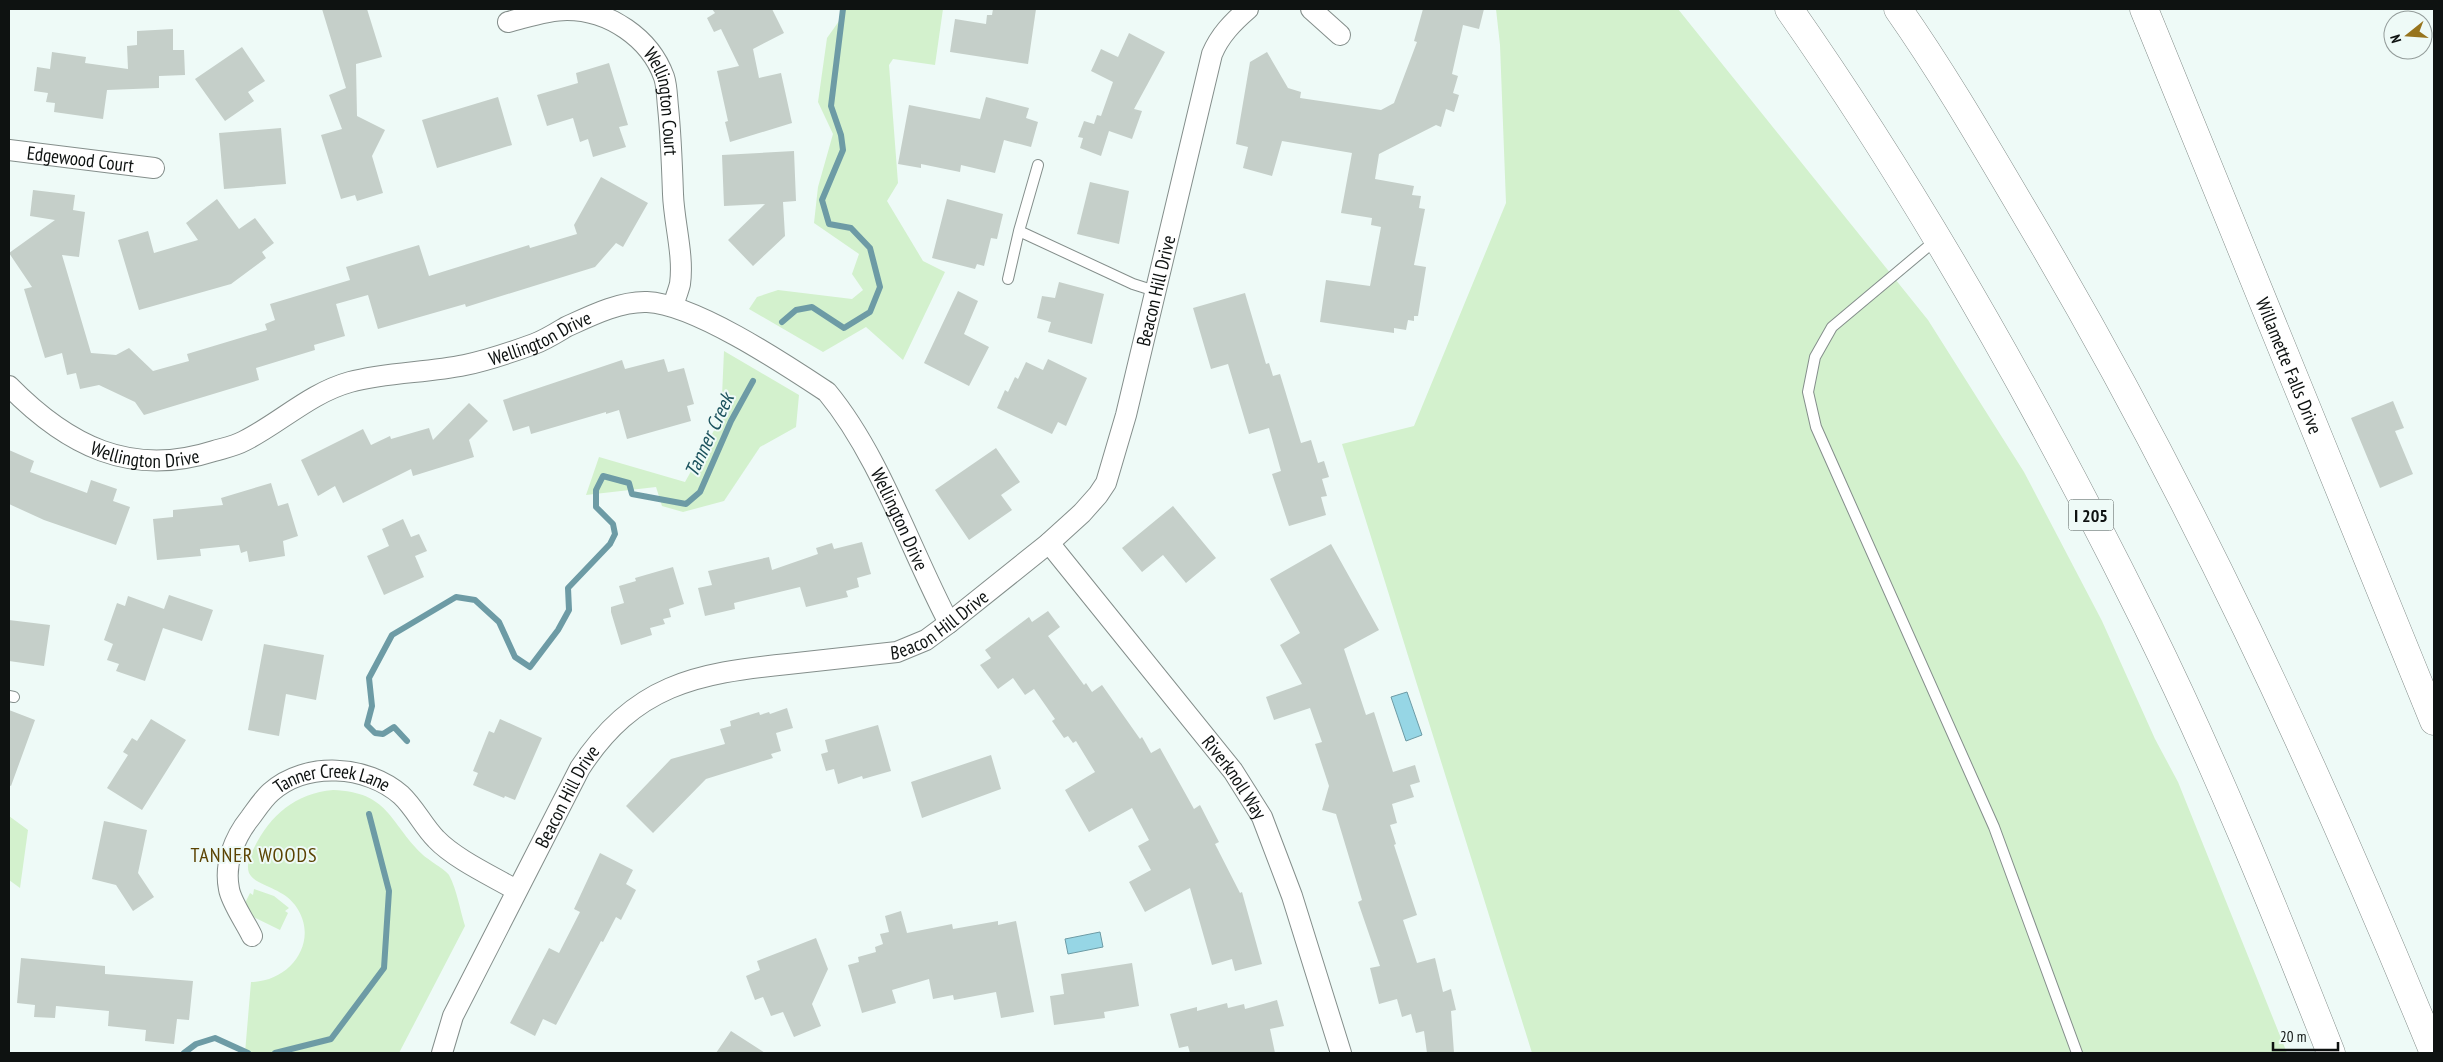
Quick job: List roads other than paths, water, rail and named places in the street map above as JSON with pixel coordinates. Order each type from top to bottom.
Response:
[{"type":"main road","name":"I 205","points":[[1789,9],[1823,57],[1938,238],[2064,462],[2147,625],[2230,806],[2331,1053]]},
{"type":"main road","points":[[1898,9],[2000,171],[2073,295],[2155,445],[2241,615],[2327,802],[2434,1053]]},
{"type":"main road","name":"Willamette Falls Drive","points":[[2144,9],[2434,721]]},
{"type":"street","name":"Beacon Hill Drive","points":[[442,1053],[453,1016],[580,768],[596,743],[618,722],[654,695],[683,682],[719,672],[898,652],[926,640],[1049,543],[1082,513],[1098,495],[1106,483],[1126,416],[1212,54],[1217,42],[1228,28],[1248,9]]},
{"type":"street","points":[[1311,9],[1340,35]]},
{"type":"street","name":"Wellington Court","points":[[508,22],[541,13],[568,10],[595,14],[615,22],[638,37],[653,54],[665,79],[671,136],[673,202],[680,265],[680,284],[673,306]]},
{"type":"street","name":"Edgewood Court","points":[[9,150],[154,168]]},
{"type":"street","name":"Wellington Drive","points":[[9,386],[36,413],[85,445],[135,459],[168,462],[204,454],[243,442],[314,396],[349,382],[465,365],[502,355],[538,342],[568,326],[613,308],[646,302],[673,306],[706,321],[827,392],[839,407],[868,454],[949,623]]},
{"type":"street","name":"Riverknoll Way","points":[[1049,543],[1233,771],[1262,817],[1292,896],[1342,1053]]},
{"type":"street","name":"Tanner Creek Lane","points":[[252,936],[229,890],[229,857],[243,826],[271,792],[290,781],[320,772],[348,771],[366,775],[392,788],[416,812],[436,840],[472,866],[516,890]]},
{"type":"lane","points":[[1008,279],[1019,231],[1038,165]]},
{"type":"lane","points":[[1019,231],[1133,284],[1156,292]]},
{"type":"lane","points":[[1938,238],[1832,327],[1815,357],[1808,392],[1816,427],[1994,827],[2077,1053]]},
{"type":"water","points":[[1407,692],[1422,735],[1406,741],[1391,697]]},
{"type":"water","points":[[1100,932],[1103,947],[1068,954],[1065,939]]},
{"type":"waterway","name":"Tanner Creek","points":[[782,322],[796,310],[812,307],[844,328],[870,312],[880,287],[870,248],[851,228],[829,224],[822,200],[843,150],[841,135],[831,106],[843,9]]},
{"type":"waterway","name":"Tanner Creek","points":[[407,741],[394,727],[383,734],[375,733],[367,725],[372,706],[369,678],[392,635],[456,597],[475,600],[499,622],[515,657],[530,667],[558,630],[569,610],[568,588],[610,544],[615,534],[613,524],[596,507],[596,490],[603,476],[629,483],[632,494],[686,504],[700,492],[731,421],[753,381]]},
{"type":"waterway","name":"Tanner Creek","points":[[275,1053],[331,1039],[384,968],[389,891],[369,814]]},
{"type":"waterway","name":"Tanner Creek","points":[[184,1053],[196,1044],[215,1038],[248,1053]]},
{"type":"district","name":"TANNER WOODS","points":[[254,855]]}]
